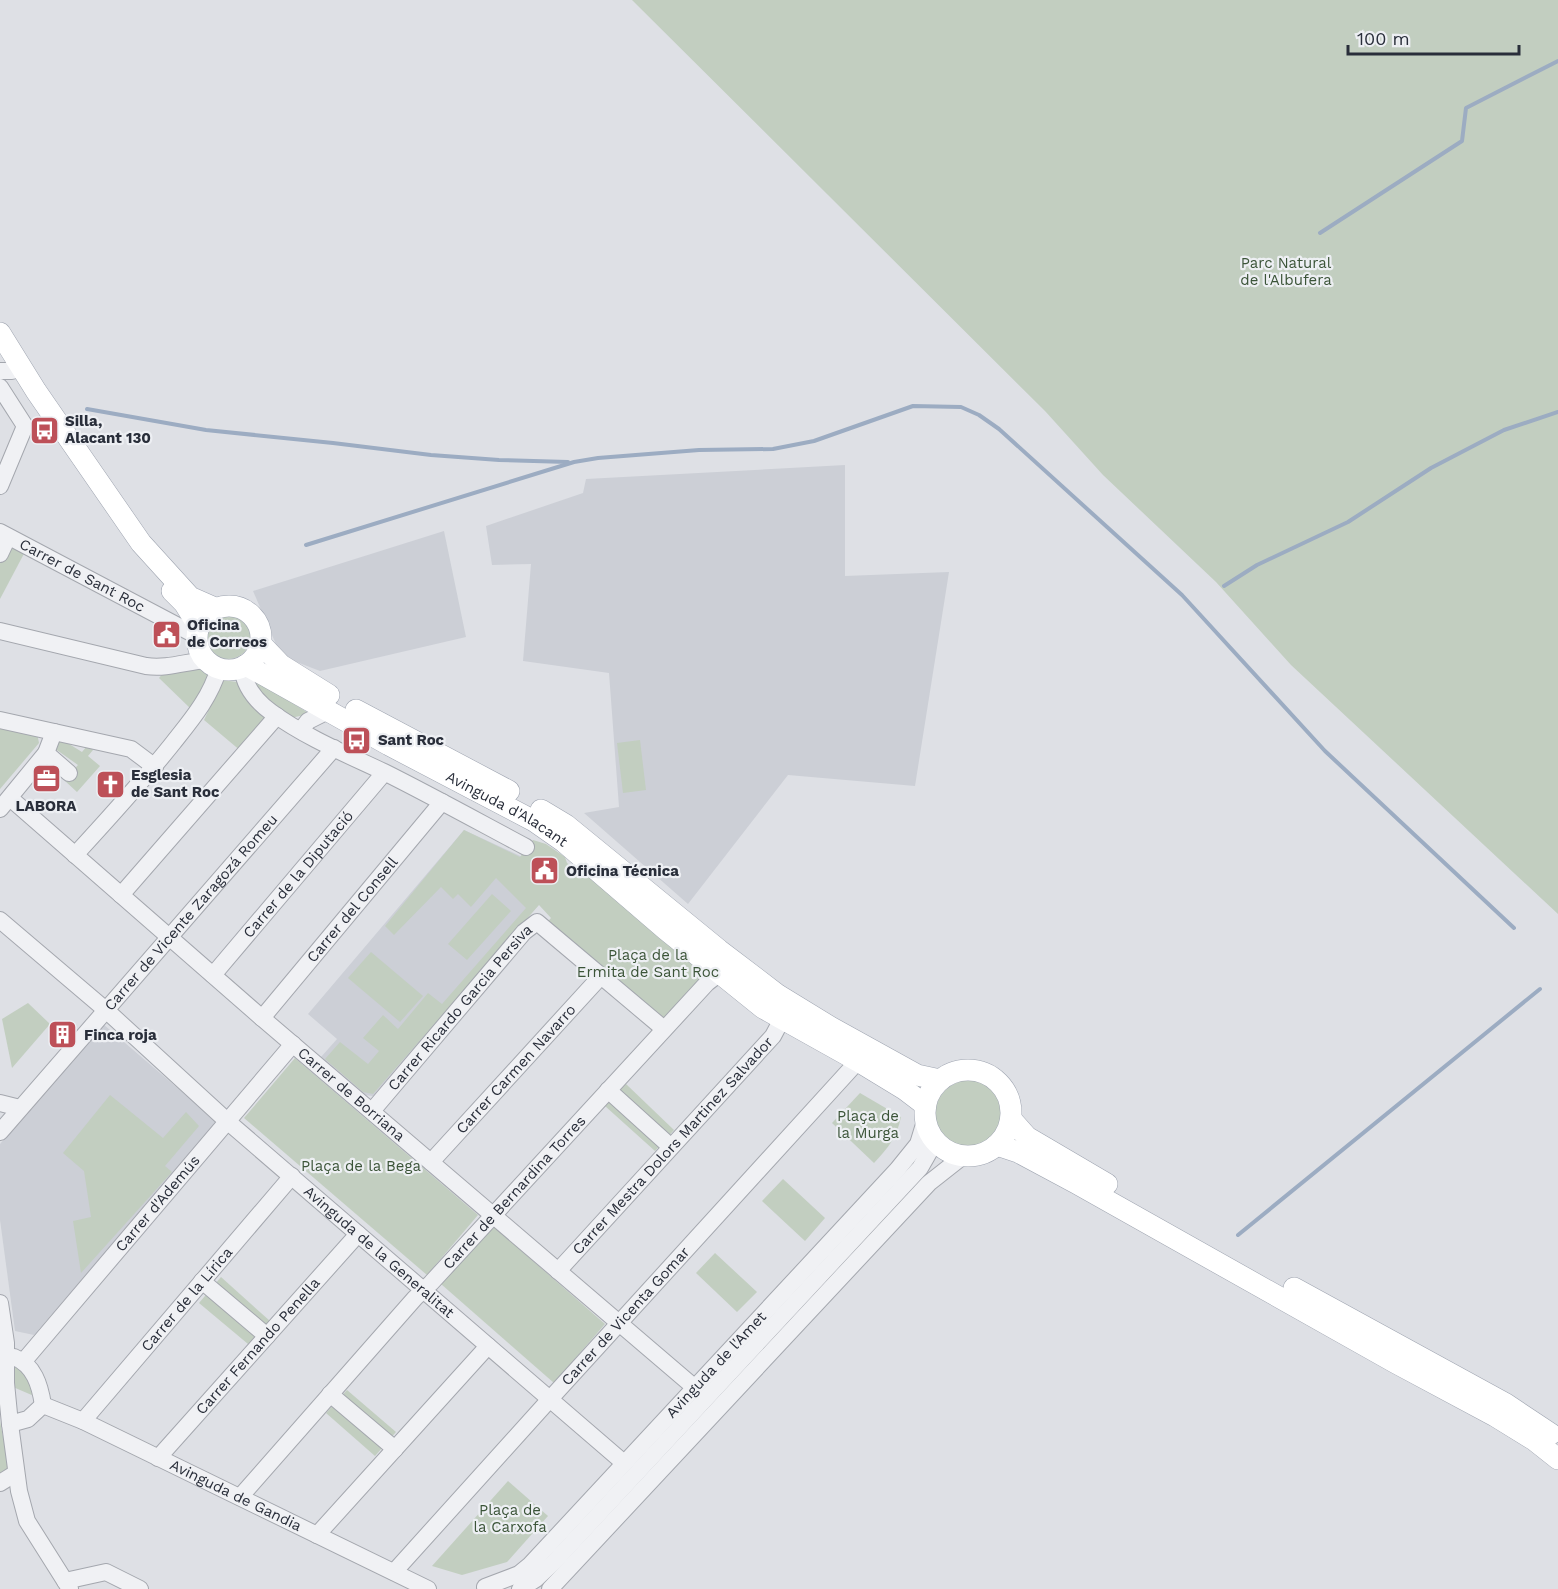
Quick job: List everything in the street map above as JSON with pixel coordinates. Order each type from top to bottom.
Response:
[{"type":"main road","points":[[0,333],[36,391],[141,543],[190,597],[215,608]]},
{"type":"main road","points":[[0,352],[4,376],[127,540],[184,603],[198,631],[198,645],[212,664],[234,670],[244,666],[253,659],[261,644],[259,624],[253,615],[235,606],[225,605],[215,608],[208,613],[198,631]]},
{"type":"main road","name":"Avinguda d'Alacant","points":[[261,644],[281,665],[311,685],[510,792],[566,825],[719,950],[778,995],[917,1075],[940,1080]]},
{"type":"main road","name":"Avinguda d'Alacant","points":[[244,666],[534,821],[564,842],[665,929],[763,1008],[903,1089],[928,1121]]},
{"type":"main road","points":[[968,1070],[982,1072],[996,1080],[1005,1091],[1011,1105],[1011,1119],[1006,1133],[997,1145],[984,1154],[962,1157],[940,1147],[928,1121],[931,1091],[940,1080],[954,1072],[968,1070]]},
{"type":"main road","points":[[1011,1119],[1027,1137],[1127,1196],[1506,1404],[1558,1440]]},
{"type":"main road","points":[[997,1145],[1017,1152],[1076,1183],[1495,1416],[1534,1440],[1558,1459]]},
{"type":"street","points":[[0,486],[24,426],[4,376]]},
{"type":"street","points":[[0,554],[4,535]]},
{"type":"street","name":"Carrer de Sant Roc","points":[[4,535],[198,631]]},
{"type":"street","points":[[0,631],[164,668],[183,663],[212,664],[213,688],[195,716],[155,767],[75,855]]},
{"type":"street","name":"Avinguda d'Alacant","points":[[244,666],[243,678],[249,690],[277,716],[526,847]]},
{"type":"street","points":[[301,730],[308,721],[328,711]]},
{"type":"street","points":[[122,895],[277,716]]},
{"type":"street","points":[[0,720],[131,749],[155,767]]},
{"type":"street","points":[[5,803],[46,753],[54,732]]},
{"type":"street","name":"Carrer de Vicente Zaragozá Romeu","points":[[0,1132],[334,748]]},
{"type":"street","points":[[46,753],[69,773]]},
{"type":"street","name":"Carrer de la Diputació","points":[[213,975],[384,773]]},
{"type":"street","name":"Carrer del Consell","points":[[262,1018],[442,802]]},
{"type":"street","name":"Carrer de Borriana","points":[[5,803],[75,855],[694,1387]]},
{"type":"street","name":"Avinguda de la Generalitat","points":[[0,920],[107,1011],[227,1121],[624,1463]]},
{"type":"street","name":"Carrer Ricardo Garcia Persiva","points":[[372,1111],[533,923],[537,922],[664,1029]]},
{"type":"street","name":"Carrer de Bernardina Torres","points":[[240,1497],[423,1290],[707,983],[720,973]]},
{"type":"street","name":"Carrer Carmen Navarro","points":[[431,1162],[601,976]]},
{"type":"street","name":"Carrer Mestra Dolors Martinez Salvador","points":[[558,1271],[773,1036],[783,1019]]},
{"type":"street","name":"Carrer d'Ademús","points":[[23,1362],[293,1044]]},
{"type":"street","name":"Carrer de Vicenta Gomar","points":[[394,1572],[858,1061]]},
{"type":"street","points":[[608,1090],[671,1147]]},
{"type":"street","points":[[0,1103],[20,1108]]},
{"type":"street","name":"Avinguda de l'Amet","points":[[483,1588],[519,1574],[530,1565],[909,1157],[918,1144],[928,1121]]},
{"type":"street","name":"Avinguda de l'Amet","points":[[520,1589],[537,1579],[554,1562],[920,1168],[932,1147],[928,1121]]},
{"type":"street","points":[[550,1589],[929,1183],[962,1157]]},
{"type":"street","name":"Carrer de la Lírica","points":[[83,1421],[292,1176]]},
{"type":"street","name":"Carrer Fernando Penella","points":[[158,1458],[358,1234]]},
{"type":"street","points":[[202,1281],[267,1336]]},
{"type":"street","points":[[0,1303],[6,1343],[2,1354],[3,1382],[16,1473],[27,1521],[67,1585],[106,1572],[140,1589]]},
{"type":"street","points":[[317,1535],[488,1346]]},
{"type":"street","points":[[2,1354],[23,1362],[41,1387],[43,1405],[28,1419],[10,1424]]},
{"type":"street","points":[[330,1394],[395,1449]]},
{"type":"street","name":"Avinguda de Gandia","points":[[43,1405],[83,1421],[428,1589]]},
{"type":"street","points":[[0,1483],[16,1473]]},
{"type":"street","points":[[483,1588],[503,1589]]},
{"type":"shaded area","points":[[845,465],[845,576],[949,572],[915,786],[788,775],[688,904],[584,813],[619,807],[609,673],[523,661],[531,564],[492,565],[486,526],[583,493],[586,479]]},
{"type":"shaded area","points":[[444,531],[466,637],[320,671],[281,656],[253,591]]},
{"type":"shaded area","points":[[464,830],[529,860],[548,894],[373,1096],[363,1095],[321,1057],[337,1039],[308,1014]]},
{"type":"shaded area","points":[[103,1024],[217,1122],[34,1335],[15,1331],[0,1220],[0,1144]]},
{"type":"green space","name":"Parc Natural de l'Albufera","points":[[632,0],[1558,0],[1558,914],[1291,665],[1216,582],[1103,475],[1045,411]]},
{"type":"green space","points":[[0,532],[27,548],[0,599]]},
{"type":"green space","points":[[228,613],[244,620],[251,636],[244,652],[228,659],[212,652],[205,636],[212,620]]},
{"type":"green space","points":[[198,666],[210,677],[192,710],[159,678],[163,673]]},
{"type":"green space","points":[[247,674],[310,714],[290,718],[271,707]]},
{"type":"green space","points":[[223,680],[237,682],[266,718],[242,752],[204,720]]},
{"type":"green space","points":[[0,724],[37,733],[39,743],[0,789]]},
{"type":"green space","points":[[61,739],[82,752],[87,746],[91,747],[93,750],[88,756],[100,766],[77,792],[64,780],[78,765],[54,748]]},
{"type":"green space","points":[[640,740],[646,790],[623,793],[617,743]]},
{"type":"green space","name":"Plaça de la Ermita de Sant Roc","points":[[464,830],[520,857],[533,840],[546,844],[565,857],[567,863],[583,875],[592,865],[720,973],[664,1029],[543,927],[551,918],[539,905],[373,1094],[363,1092],[325,1059],[340,1042],[368,1064],[379,1051],[363,1038],[383,1015],[398,1029],[428,993],[442,1004],[526,908],[496,878],[471,907],[458,894],[453,899],[441,887],[394,935],[385,926]]},
{"type":"green space","points":[[492,894],[511,911],[467,960],[448,944]]},
{"type":"green space","points":[[371,952],[423,996],[400,1022],[348,978]]},
{"type":"green space","points":[[28,1003],[50,1024],[12,1068],[2,1019]]},
{"type":"green space","name":"Plaça de la Bega","points":[[295,1058],[478,1215],[427,1275],[244,1118]]},
{"type":"green space","points":[[970,1080],[989,1086],[999,1096],[1005,1115],[999,1134],[989,1144],[970,1150],[951,1144],[941,1134],[935,1115],[941,1096],[951,1086]]},
{"type":"green space","points":[[626,1084],[674,1130],[655,1151],[605,1106]]},
{"type":"green space","name":"Plaça de la Murga","points":[[860,1093],[901,1117],[891,1142],[874,1163],[832,1123]]},
{"type":"green space","points":[[110,1095],[163,1138],[186,1112],[199,1126],[165,1166],[172,1172],[81,1273],[73,1221],[91,1217],[84,1171],[63,1153]]},
{"type":"green space","points":[[783,1179],[825,1218],[805,1241],[762,1201]]},
{"type":"green space","points":[[492,1225],[605,1324],[554,1383],[441,1284]]},
{"type":"green space","points":[[715,1253],[757,1292],[737,1312],[696,1273]]},
{"type":"green space","points":[[221,1277],[270,1321],[248,1344],[199,1303]]},
{"type":"green space","points":[[12,1366],[24,1371],[34,1396],[13,1387]]},
{"type":"green space","points":[[347,1390],[396,1432],[375,1456],[326,1413]]},
{"type":"green space","points":[[0,1421],[10,1474],[0,1479]]},
{"type":"green space","name":"Plaça de la Carxofa","points":[[508,1481],[548,1516],[507,1562],[462,1575],[432,1566]]},
{"type":"waterway","points":[[1320,233],[1462,141],[1466,108],[1558,61]]},
{"type":"waterway","points":[[306,545],[574,462],[699,450],[773,449],[814,441],[913,406],[961,407],[979,415],[999,429],[1182,595],[1325,751],[1514,928]]},
{"type":"waterway","points":[[87,409],[206,430],[431,455],[568,462]]},
{"type":"waterway","points":[[1224,586],[1257,565],[1348,522],[1431,468],[1504,430],[1558,412]]},
{"type":"waterway","points":[[1238,1235],[1540,989]]},
{"type":"place","name":"Silla, Alacant 130","points":[[44,430]]},
{"type":"place","name":"Oficina de Correos","points":[[166,634]]},
{"type":"place","name":"Sant Roc","points":[[357,740]]},
{"type":"place","name":"LABORA","points":[[46,779]]},
{"type":"place","name":"Esglesia de Sant Roc","points":[[110,784]]},
{"type":"place","name":"Oficina Técnica","points":[[545,871]]},
{"type":"place","name":"Finca roja","points":[[63,1035]]}]
